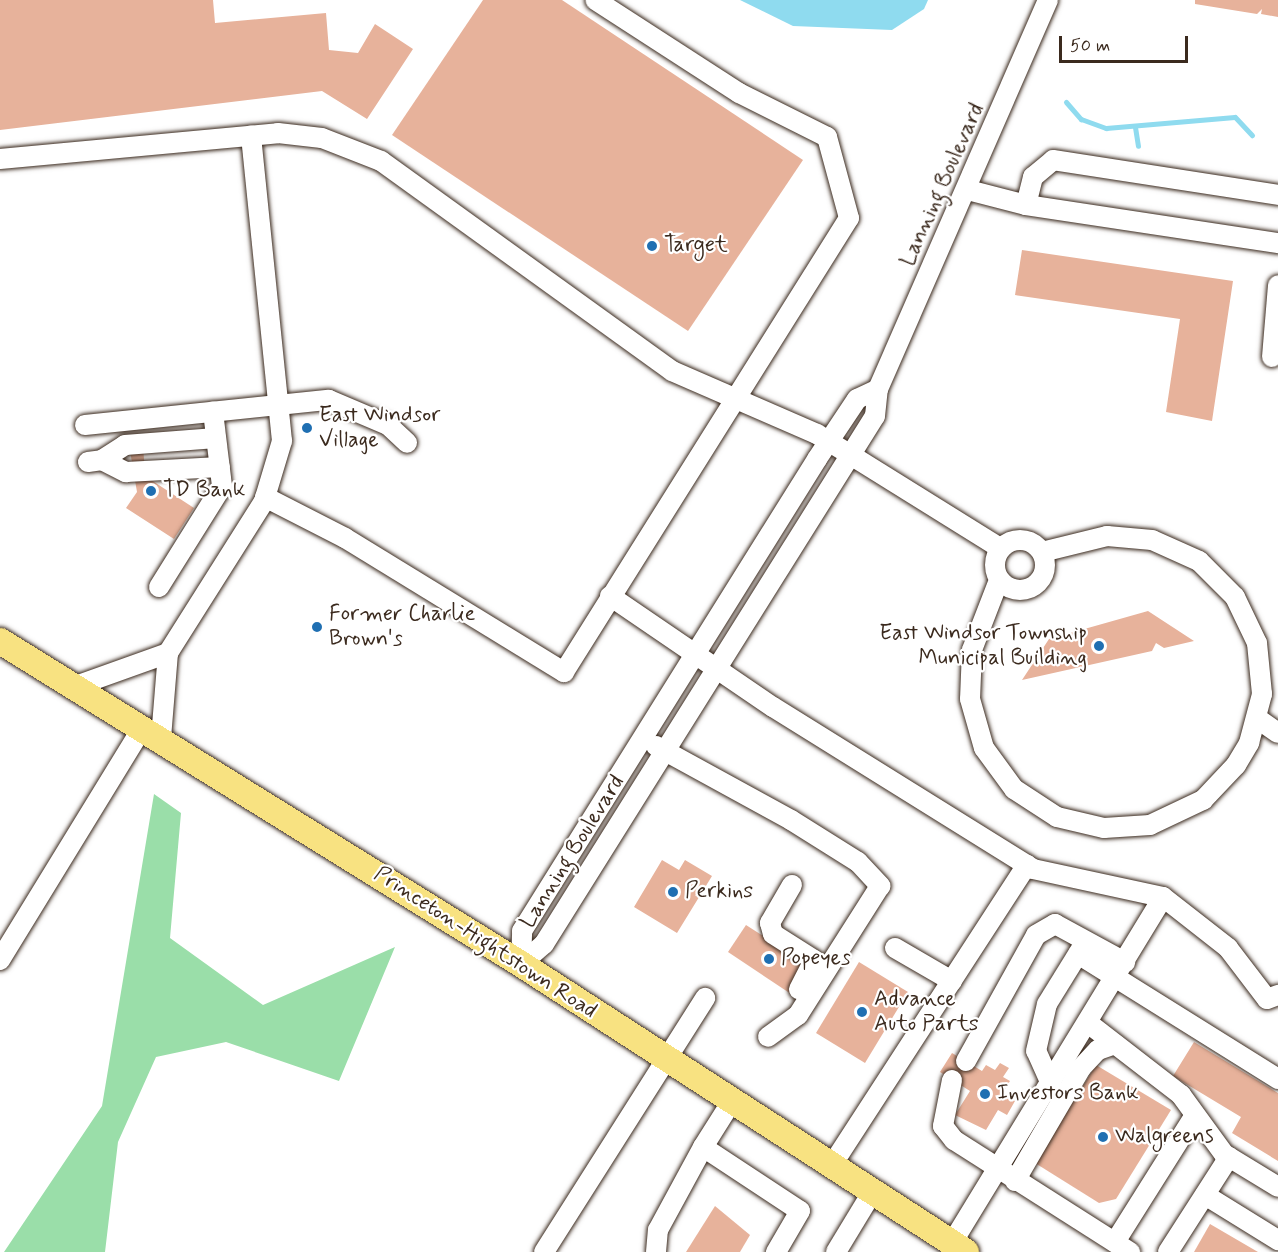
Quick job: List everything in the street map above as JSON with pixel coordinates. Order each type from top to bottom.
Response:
[{"type":"main road","name":"Princeton-Hightstown Road","points":[[0,641],[152,732],[521,964],[959,1248]]},
{"type":"street","points":[[265,497],[564,672],[849,218],[827,137],[739,93],[595,0]]},
{"type":"street","name":"Lanning Boulevard","points":[[521,964],[544,944],[875,416],[878,389],[968,189],[1048,0]]},
{"type":"street","points":[[0,960],[152,732],[168,653],[265,497],[282,441],[251,136]]},
{"type":"street","points":[[0,159],[251,136],[322,138],[381,161],[672,371],[734,400],[786,418],[853,453],[1000,548]]},
{"type":"street","points":[[1026,205],[1033,177],[1053,160],[1278,195]]},
{"type":"street","points":[[968,189],[1026,205],[1278,243]]},
{"type":"street","points":[[1272,357],[1278,285]]},
{"type":"street","name":"Lanning Boulevard","points":[[521,964],[522,931],[857,399],[878,389]]},
{"type":"street","points":[[85,425],[279,403],[329,400],[388,425],[407,443]]},
{"type":"street","points":[[159,587],[213,504],[222,486],[213,412]]},
{"type":"street","points":[[125,445],[218,453],[126,472],[95,460],[125,445]]},
{"type":"street","points":[[999,580],[972,650],[970,699],[975,724],[989,755],[1014,789],[1057,817],[1127,828],[1179,815],[1220,785],[1245,750],[1258,719],[1262,668],[1254,635],[1235,597],[1199,561],[1132,536],[1082,539],[1042,552],[1022,540],[1000,548],[994,564],[999,580],[1013,590],[1030,589],[1042,577],[1042,552]]},
{"type":"street","points":[[610,596],[1027,865],[1163,897],[1228,948],[1267,999],[1278,995]]},
{"type":"street","points":[[76,686],[168,653]]},
{"type":"street","points":[[1258,719],[1278,733]]},
{"type":"street","points":[[644,738],[858,862],[880,886],[798,1016],[768,1037],[814,960],[773,934],[770,923],[792,885]]},
{"type":"street","points":[[832,1165],[1027,865]]},
{"type":"street","points":[[959,1248],[997,1170],[1163,897]]},
{"type":"street","points":[[966,1061],[1036,935],[1055,924],[1082,946],[1278,1079]]},
{"type":"street","points":[[1051,1084],[1036,1051],[1047,1004],[1082,946]]},
{"type":"street","points":[[895,948],[952,981]]},
{"type":"street","points":[[544,1252],[668,1060],[705,998]]},
{"type":"street","points":[[1088,1023],[1181,1095],[1229,1157],[1278,1187]]},
{"type":"street","points":[[1015,1181],[1081,1068],[1098,1050],[1115,1044]]},
{"type":"street","points":[[952,1080],[943,1126],[997,1170],[1123,1247],[1196,1115]]},
{"type":"street","points":[[656,1252],[658,1230],[732,1101]]},
{"type":"street","points":[[703,1148],[800,1211],[776,1252]]},
{"type":"street","points":[[1168,1252],[1229,1157]]},
{"type":"street","points":[[643,1252],[642,1239],[660,1202],[680,1190]]},
{"type":"street","points":[[663,1252],[664,1236],[680,1210],[680,1190]]},
{"type":"street","points":[[836,1252],[873,1191]]},
{"type":"street","points":[[1205,1195],[1278,1240]]},
{"type":"green space","points":[[154,794],[181,813],[170,938],[263,1005],[395,947],[339,1081],[226,1042],[156,1057],[118,1142],[105,1252],[4,1252],[102,1106]]},
{"type":"water","points":[[740,0],[928,0],[924,9],[892,30],[793,26]]},
{"type":"building","points":[[0,0],[213,0],[215,23],[326,13],[329,50],[358,53],[375,24],[413,49],[367,119],[322,91],[0,130]]},
{"type":"building","name":"Target","points":[[483,0],[562,0],[803,160],[688,331],[392,135]]},
{"type":"building","points":[[1195,0],[1278,0],[1278,17],[1261,14],[1262,9],[1257,14],[1195,4]]},
{"type":"building","points":[[1022,250],[1233,281],[1212,421],[1166,412],[1180,319],[1015,295]]},
{"type":"building","name":"TD Bank","points":[[143,444],[145,476],[194,508],[174,539],[126,508],[137,492],[129,445]]},
{"type":"building","name":"East Windsor Township Municipal Building","points":[[1148,611],[1194,641],[1164,648],[1156,643],[1152,651],[1022,680],[1049,639]]},
{"type":"building","name":"Perkins","points":[[662,860],[679,870],[685,860],[712,876],[677,933],[634,907]]},
{"type":"building","name":"Popeyes","points":[[746,925],[810,966],[791,994],[728,952]]},
{"type":"building","name":"Advance Auto Parts","points":[[859,962],[908,992],[865,1063],[816,1033]]},
{"type":"building","points":[[1194,1042],[1278,1093],[1278,1161],[1232,1133],[1241,1117],[1173,1076]]},
{"type":"building","points":[[952,1053],[982,1071],[986,1065],[995,1070],[1000,1063],[1009,1068],[1003,1077],[1010,1081],[1002,1094],[1015,1101],[1007,1115],[998,1110],[986,1130],[955,1115],[970,1091],[940,1072]]},
{"type":"building","name":"Walgreens","points":[[1096,1065],[1171,1110],[1116,1199],[1099,1203],[1035,1163]]},
{"type":"building","points":[[715,1206],[750,1235],[740,1252],[686,1252]]},
{"type":"building","points":[[1210,1224],[1258,1252],[1194,1252]]},
{"type":"waterway","points":[[1066,102],[1081,119],[1106,128],[1235,117],[1252,135]]},
{"type":"waterway","points":[[1135,127],[1138,146]]},
{"type":"place","name":"Target","points":[[652,246]]},
{"type":"place","name":"East Windsor Village","points":[[307,428]]},
{"type":"place","name":"TD Bank","points":[[151,491]]},
{"type":"place","name":"Former Charlie Brown's","points":[[317,627]]},
{"type":"place","name":"East Windsor Township Municipal Building","points":[[1099,646]]},
{"type":"place","name":"Perkins","points":[[673,892]]},
{"type":"place","name":"Popeyes","points":[[769,959]]},
{"type":"place","name":"Advance Auto Parts","points":[[862,1012]]},
{"type":"place","name":"Investors Bank","points":[[985,1094]]},
{"type":"place","name":"Walgreens","points":[[1103,1137]]}]
